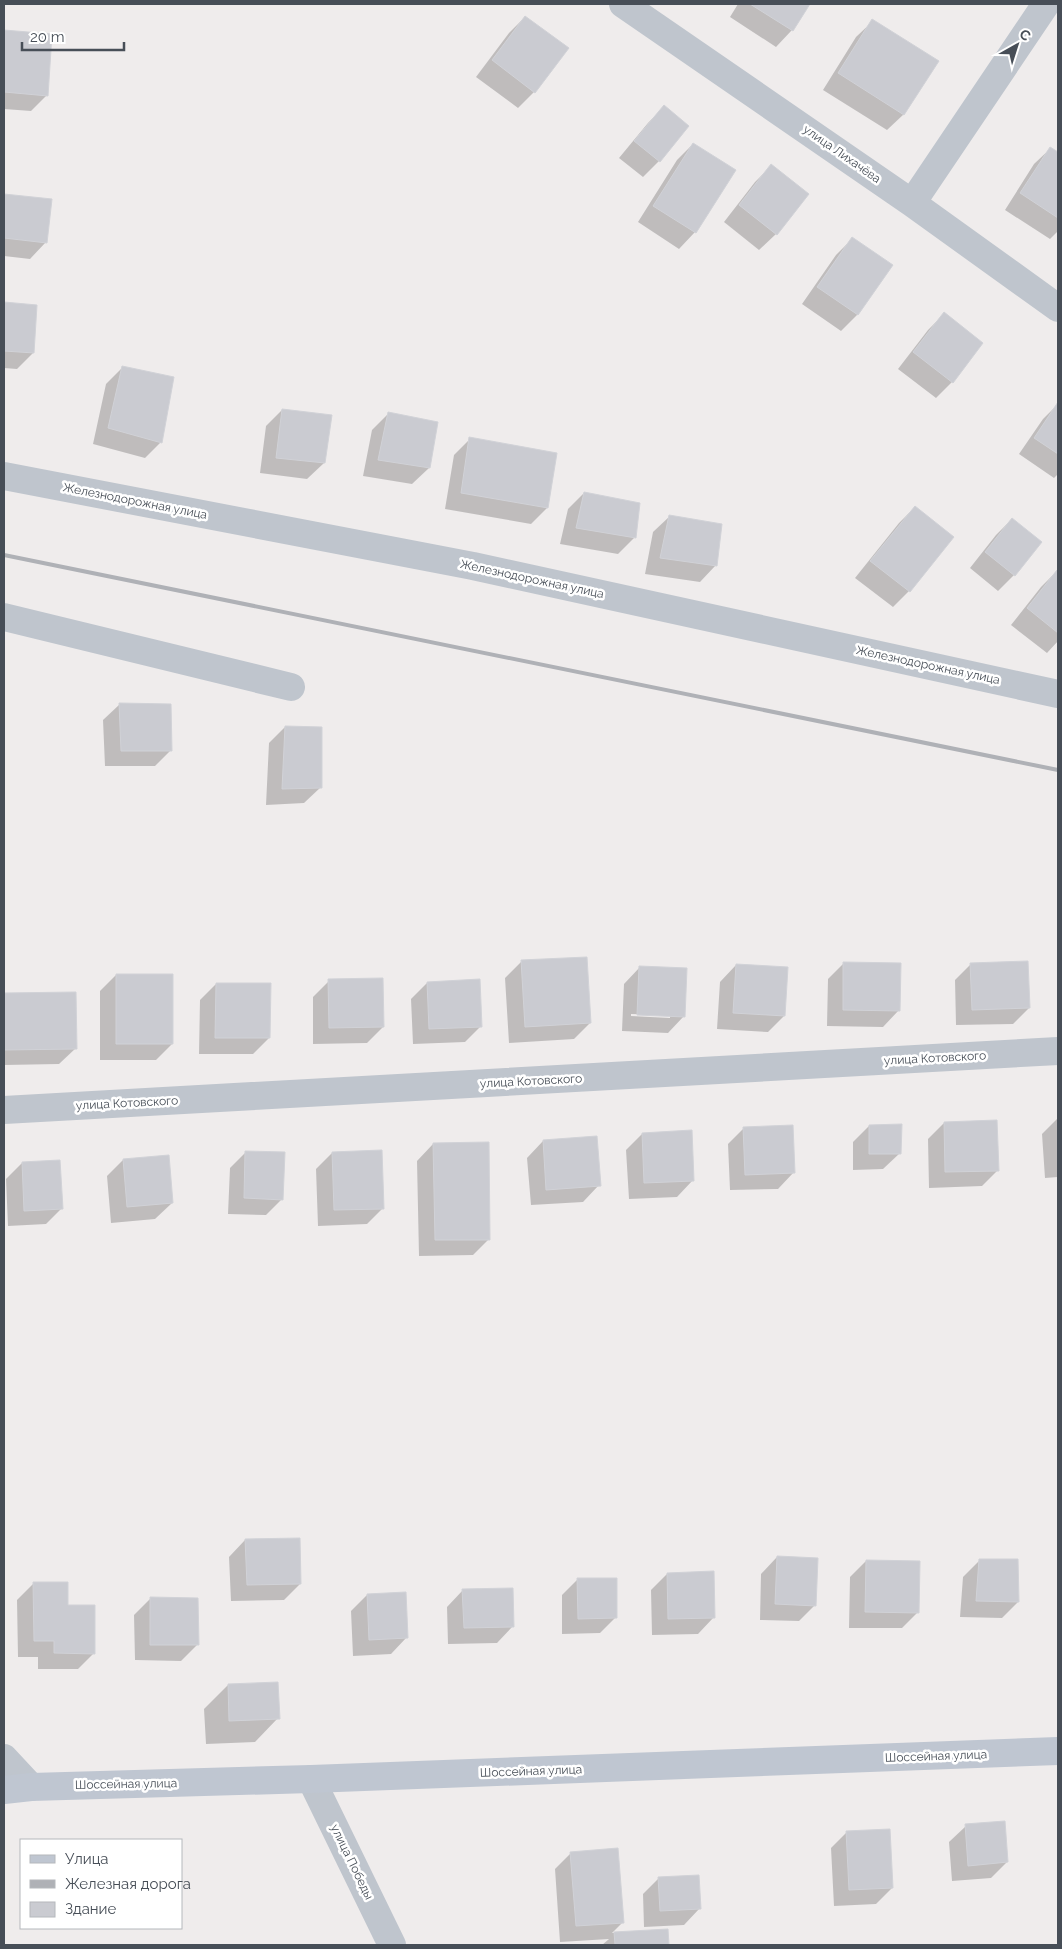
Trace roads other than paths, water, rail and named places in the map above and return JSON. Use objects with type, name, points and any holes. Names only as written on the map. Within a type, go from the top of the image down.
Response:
[{"type":"main road","name":"Шоссейная улица","points":[[4,1790],[31,1787],[311,1779],[1058,1751]]},
{"type":"street","name":"улица Лихачёва","points":[[623,4],[912,203],[1058,308]]},
{"type":"street","points":[[912,203],[1046,4]]},
{"type":"street","name":"Железнодорожная улица","points":[[4,476],[482,568],[1058,694]]},
{"type":"street","points":[[4,617],[291,687]]},
{"type":"street","name":"улица Котовского","points":[[4,1110],[1058,1051]]},
{"type":"street","points":[[4,1758],[31,1787]]},
{"type":"street","name":"улица Победы","points":[[311,1779],[392,1945]]},
{"type":"railway","points":[[4,555],[1058,770]]}]
